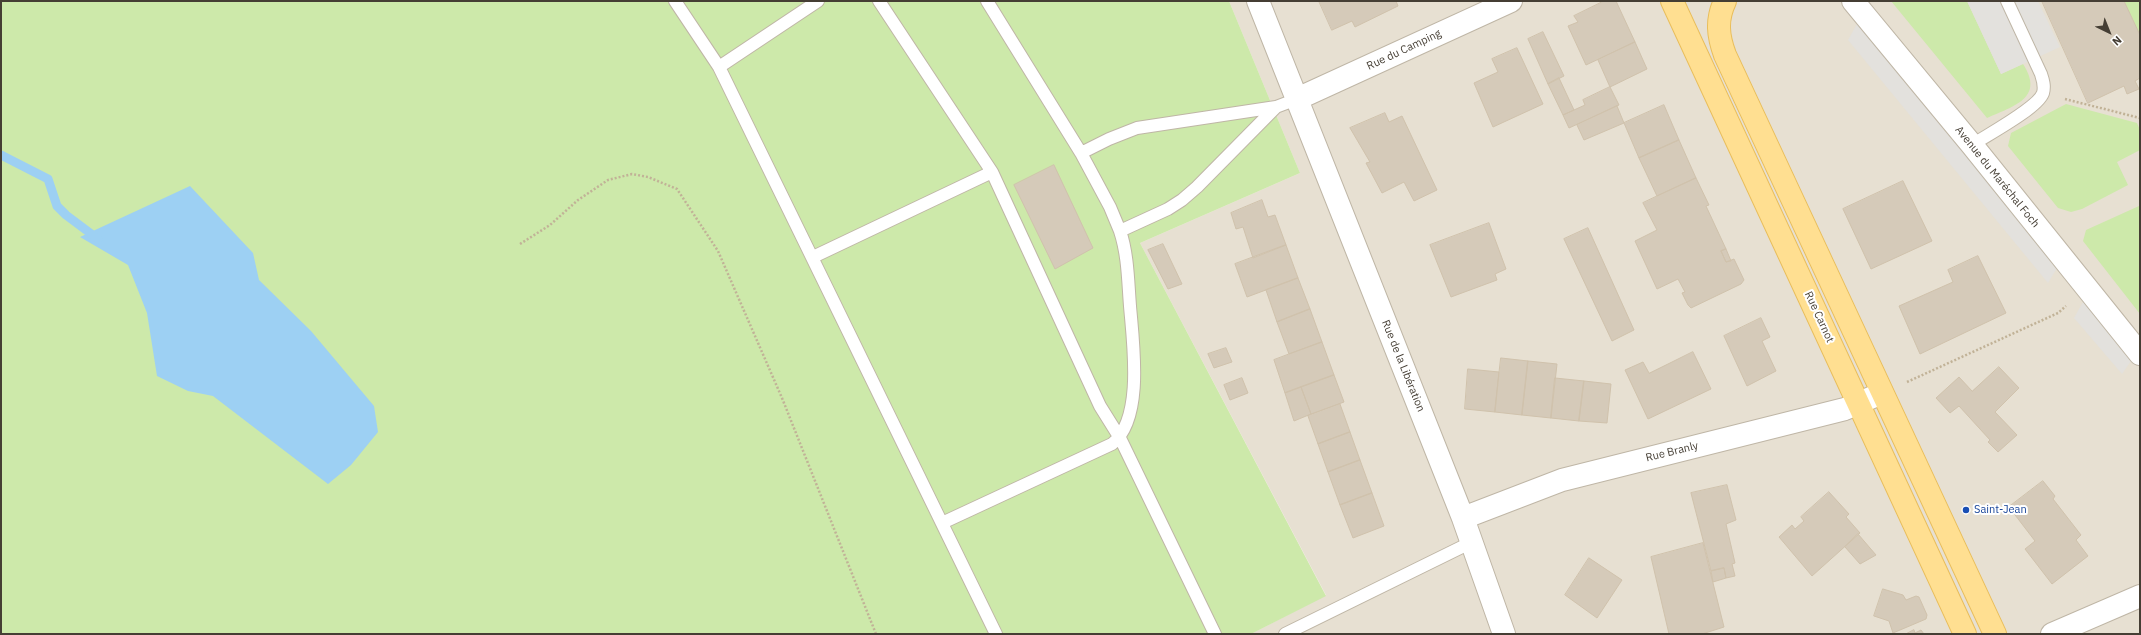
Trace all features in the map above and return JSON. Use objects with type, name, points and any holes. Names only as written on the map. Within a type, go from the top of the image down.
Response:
[{"type":"main road","name":"Rue Carnot","points":[[1672,1],[1965,634]]},
{"type":"main road","points":[[1725,1],[1720,13],[1718,31],[1725,55],[1995,634]]},
{"type":"street","name":"Rue de la Libération","points":[[1258,1],[1463,518],[1504,634]]},
{"type":"street","name":"Rue du Camping","points":[[1297,100],[1511,1]]},
{"type":"street","name":"Avenue du Maréchal Foch","points":[[1853,1],[1972,145],[2140,354]]},
{"type":"street","name":"Rue Branly","points":[[1463,518],[1562,480],[1831,413],[1859,404],[1882,393]]},
{"type":"street","points":[[2052,634],[2140,596]]},
{"type":"lane","points":[[675,1],[719,68],[813,257],[996,634]]},
{"type":"lane","points":[[719,68],[818,1]]},
{"type":"lane","points":[[879,1],[992,172],[1100,406],[1120,438],[1215,634]]},
{"type":"lane","points":[[942,523],[1112,444],[1120,438],[1127,421],[1131,404],[1135,358],[1126,248],[1110,206],[1081,153],[987,1]]},
{"type":"lane","points":[[1972,145],[2025,112],[2037,102],[2043,94],[2044,84],[2041,74],[2007,1]]},
{"type":"lane","points":[[1081,153],[1109,139],[1137,128],[1276,107],[1297,100]]},
{"type":"lane","points":[[1120,231],[1168,209],[1187,196],[1276,107]]},
{"type":"lane","points":[[813,257],[992,172]]},
{"type":"lane","points":[[1285,634],[1472,542]]},
{"type":"path","points":[[2043,94],[2140,118]]},
{"type":"path","points":[[520,244],[550,225],[578,200],[608,180],[632,174],[648,177],[677,189],[718,251],[782,398],[876,634]]},
{"type":"path","points":[[1882,393],[2058,313],[2086,286]]},
{"type":"shaded area","points":[[1229,1],[2140,1],[2140,634],[1251,634],[1326,595],[1140,243],[1300,173]]},
{"type":"shaded area","points":[[1967,1],[2038,1],[2060,47],[2001,74]]},
{"type":"shaded area","points":[[1863,13],[2063,258],[2048,283],[1848,40]]},
{"type":"shaded area","points":[[2089,291],[2138,351],[2122,374],[2074,318]]},
{"type":"green space","points":[[1,1],[1229,1],[1300,173],[1140,243],[1326,596],[1251,634],[1,634]]},
{"type":"green space","points":[[1891,1],[1967,1],[2001,74],[2023,64],[2029,76],[2030,85],[2028,93],[2016,105],[1987,118]]},
{"type":"green space","points":[[2124,1],[2140,1],[2140,35]]},
{"type":"green space","points":[[2066,104],[2137,123],[2140,130],[2140,150],[2117,162],[2128,185],[2082,209],[2071,212],[2058,208],[2008,146],[2011,133]]},
{"type":"green space","points":[[2139,206],[2140,314],[2083,241],[2086,230]]},
{"type":"water","points":[[190,186],[253,253],[259,280],[311,331],[374,406],[378,432],[351,465],[328,484],[213,396],[188,391],[157,376],[147,313],[128,265],[80,237]]},
{"type":"building","points":[[1319,1],[1396,1],[1398,6],[1355,27],[1352,21],[1332,30]]},
{"type":"building","points":[[1604,1],[1616,1],[1635,42],[1586,65],[1568,26],[1578,22],[1574,16]]},
{"type":"building","points":[[2042,1],[2124,1],[2140,35],[2140,78],[2135,81],[2139,89],[2127,94],[2124,86],[2088,103]]},
{"type":"building","points":[[1543,32],[1564,76],[1548,84],[1528,39]]},
{"type":"building","points":[[1635,42],[1647,69],[1610,87],[1598,60]]},
{"type":"building","points":[[1517,48],[1543,104],[1493,127],[1474,83],[1498,72],[1492,59]]},
{"type":"building","points":[[1559,78],[1574,110],[1563,115],[1548,84]]},
{"type":"building","points":[[1610,87],[1619,105],[1569,128],[1563,115],[1585,105],[1583,100]]},
{"type":"building","points":[[1664,105],[1679,140],[1639,158],[1624,123]]},
{"type":"building","points":[[1617,106],[1624,123],[1584,140],[1577,125]]},
{"type":"building","points":[[1385,113],[1389,122],[1402,116],[1437,190],[1414,201],[1404,182],[1382,193],[1366,163],[1370,162],[1350,128]]},
{"type":"building","points":[[1679,140],[1696,178],[1657,196],[1639,158]]},
{"type":"building","points":[[1054,165],[1093,248],[1055,269],[1014,185]]},
{"type":"building","points":[[1696,178],[1709,205],[1706,206],[1726,249],[1721,251],[1726,262],[1734,259],[1744,280],[1741,284],[1691,308],[1682,293],[1685,292],[1678,279],[1657,289],[1635,241],[1657,230],[1643,203]]},
{"type":"building","points":[[1903,181],[1932,241],[1871,269],[1843,209]]},
{"type":"building","points":[[1262,200],[1268,217],[1275,215],[1286,245],[1253,258],[1243,227],[1236,229],[1231,213]]},
{"type":"building","points":[[1489,223],[1506,269],[1495,274],[1497,280],[1451,297],[1430,245]]},
{"type":"building","points":[[1588,228],[1634,330],[1612,341],[1564,239]]},
{"type":"building","points":[[1163,244],[1182,284],[1168,289],[1148,250]]},
{"type":"building","points":[[1286,245],[1298,278],[1247,297],[1235,264]]},
{"type":"building","points":[[1726,249],[1731,261],[1726,262],[1721,251]]},
{"type":"building","points":[[1978,256],[2006,313],[1920,354],[1899,306],[1953,282],[1948,270]]},
{"type":"building","points":[[1298,278],[1310,309],[1277,322],[1266,290]]},
{"type":"building","points":[[1310,309],[1322,342],[1289,354],[1277,322]]},
{"type":"building","points":[[1761,318],[1770,337],[1762,341],[1776,371],[1747,386],[1724,336]]},
{"type":"building","points":[[1322,342],[1334,375],[1285,393],[1274,360]]},
{"type":"building","points":[[1226,348],[1232,362],[1214,368],[1208,354]]},
{"type":"building","points":[[1693,352],[1711,389],[1648,419],[1625,370],[1643,362],[1649,373]]},
{"type":"building","points":[[1501,358],[1528,361],[1522,415],[1495,412]]},
{"type":"building","points":[[1528,361],[1557,364],[1551,418],[1522,415]]},
{"type":"building","points":[[1999,367],[2019,388],[1995,412],[2017,435],[1998,452],[1988,442],[1990,440],[1959,406],[1950,413],[1936,398],[1959,377],[1972,391]]},
{"type":"building","points":[[1468,369],[1499,372],[1495,412],[1465,409]]},
{"type":"building","points":[[1334,375],[1344,402],[1311,414],[1301,387]]},
{"type":"building","points":[[1242,378],[1248,393],[1230,400],[1224,385]]},
{"type":"building","points":[[1555,378],[1584,381],[1579,421],[1551,418]]},
{"type":"building","points":[[1584,381],[1611,384],[1607,423],[1579,421]]},
{"type":"building","points":[[1301,387],[1311,414],[1294,421],[1285,393]]},
{"type":"building","points":[[1340,404],[1350,432],[1318,444],[1308,416]]},
{"type":"building","points":[[1350,432],[1360,460],[1328,472],[1318,444]]},
{"type":"building","points":[[1360,460],[1372,493],[1340,505],[1328,472]]},
{"type":"building","points":[[2043,481],[2055,496],[2053,499],[2081,535],[2076,540],[2088,556],[2052,584],[2025,549],[2035,541],[2009,507]]},
{"type":"building","points":[[1727,485],[1736,520],[1726,524],[1735,563],[1732,564],[1735,576],[1726,578],[1724,568],[1711,571],[1691,493]]},
{"type":"building","points":[[1829,492],[1849,514],[1846,517],[1860,533],[1812,576],[1779,537],[1792,525],[1795,529],[1804,521],[1801,517]]},
{"type":"building","points":[[1372,493],[1384,526],[1353,538],[1340,505]]},
{"type":"building","points":[[1858,534],[1876,555],[1860,564],[1845,547]]},
{"type":"building","points":[[1703,543],[1724,627],[1702,634],[1669,634],[1651,557]]},
{"type":"building","points":[[1589,558],[1622,580],[1597,618],[1565,595]]},
{"type":"building","points":[[1724,568],[1726,578],[1713,582],[1711,571]]},
{"type":"building","points":[[1883,589],[1903,595],[1906,600],[1916,596],[1919,597],[1927,615],[1926,619],[1893,633],[1889,621],[1874,616]]},
{"type":"building","points":[[1914,630],[1915,633],[1921,630],[1924,634],[1906,634]]},
{"type":"waterway","points":[[1,155],[48,179],[57,206],[66,215],[98,239]]},
{"type":"place","name":"Saint-Jean","points":[[1966,510]]}]
